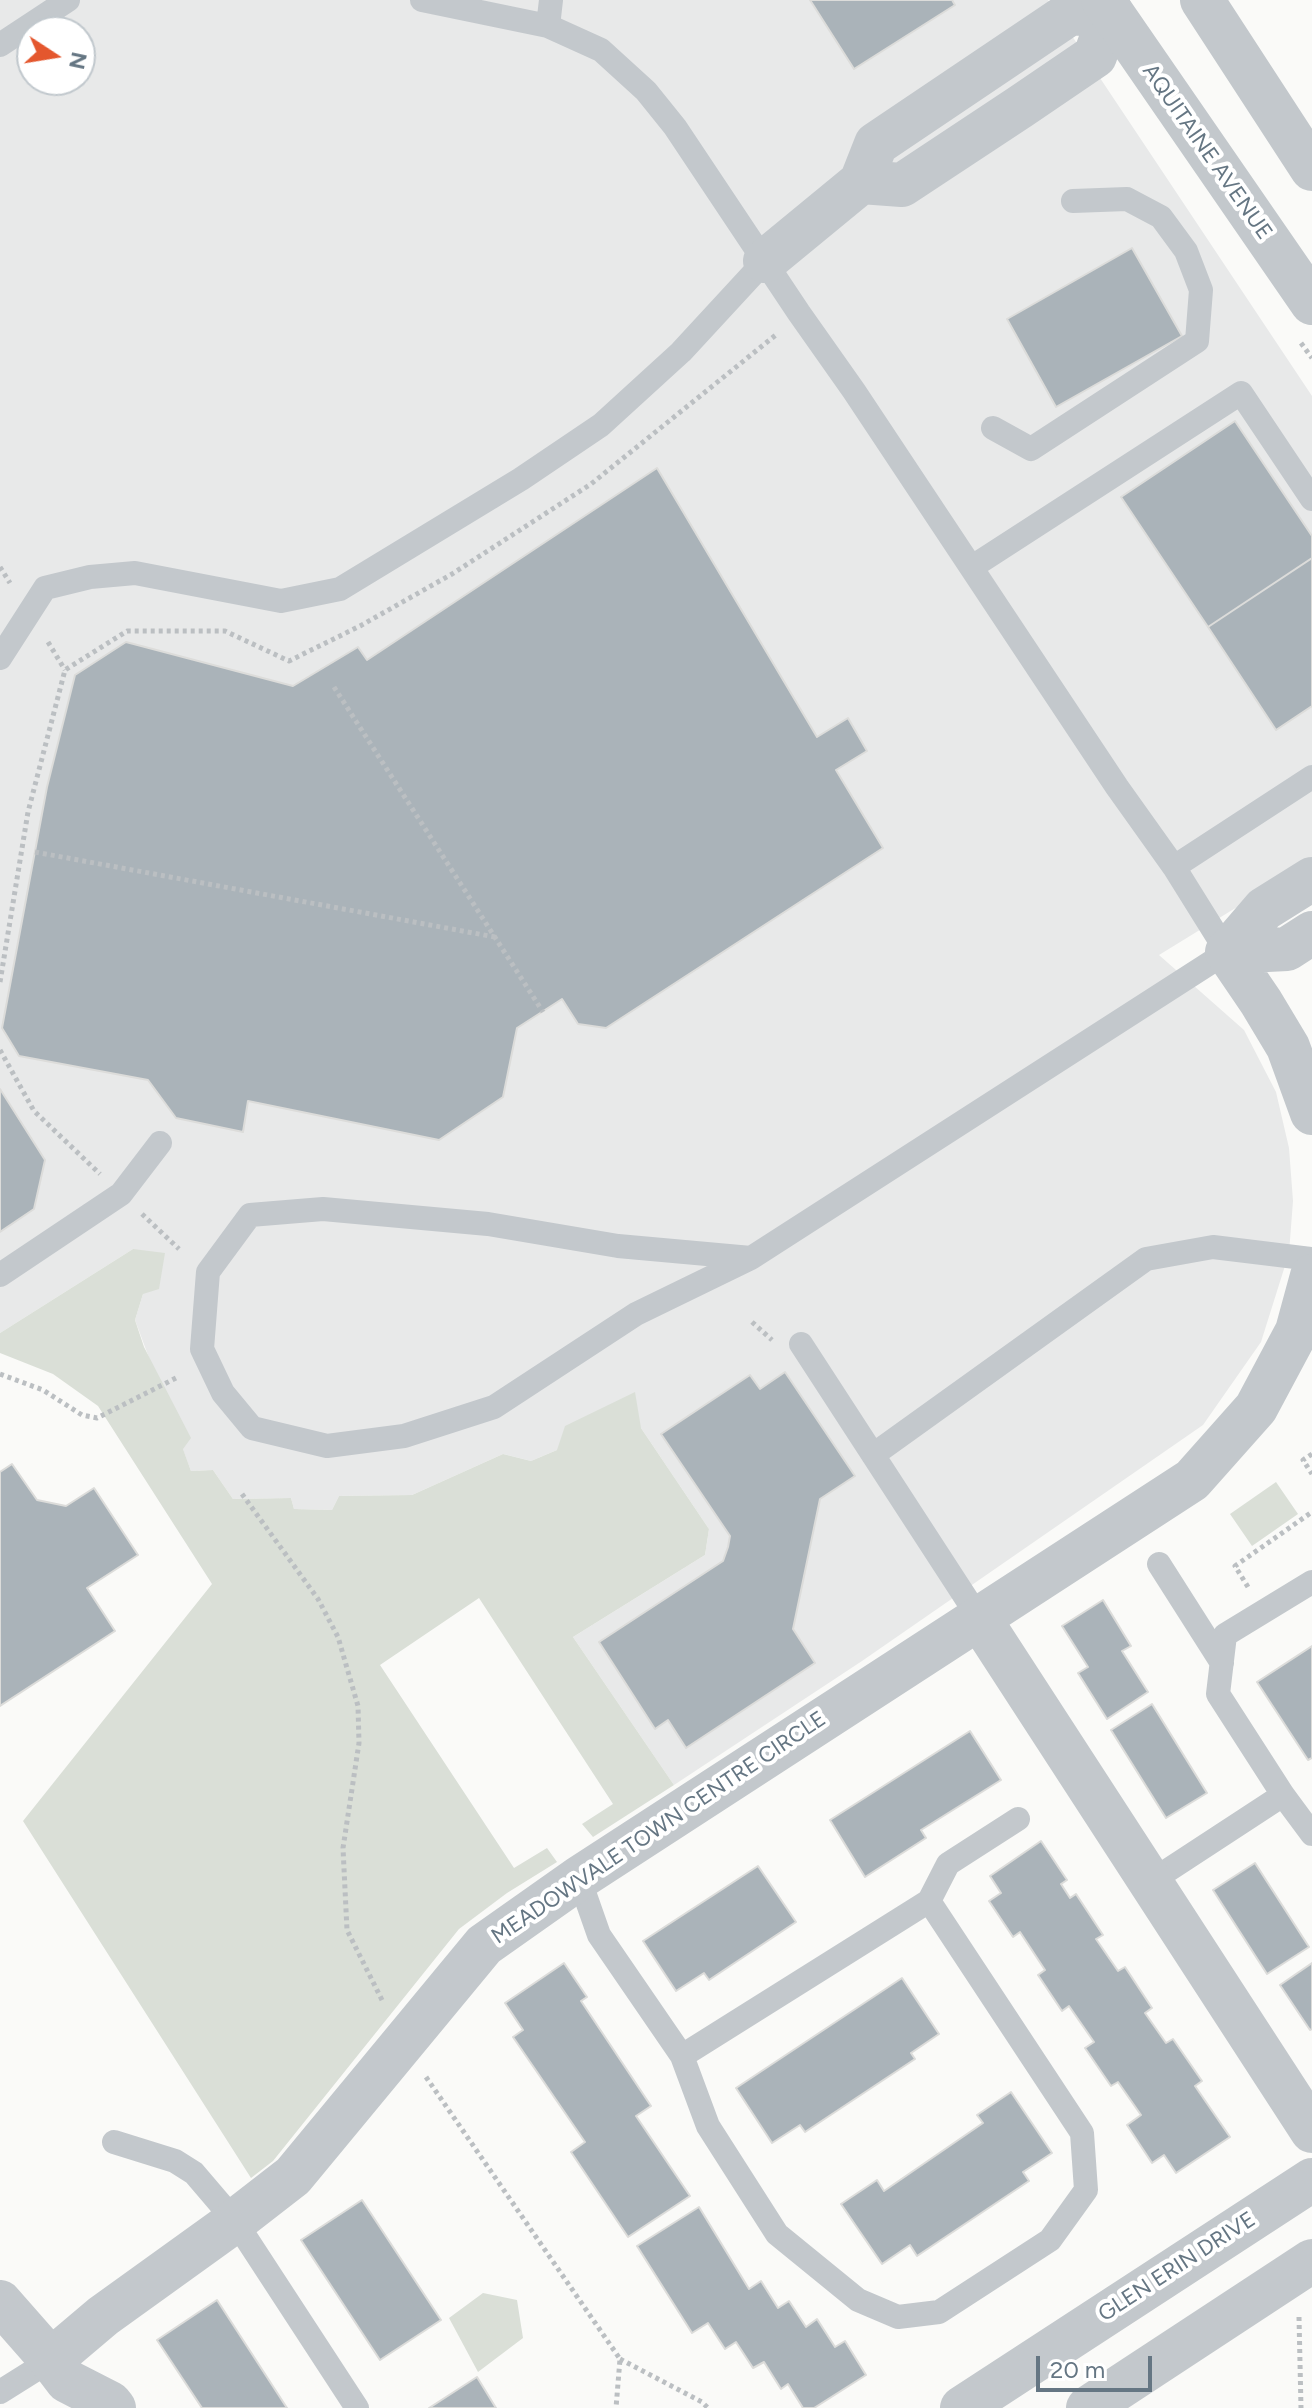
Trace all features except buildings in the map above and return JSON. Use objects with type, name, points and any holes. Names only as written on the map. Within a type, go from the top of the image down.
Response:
[{"type":"street","points":[[1202,0],[1312,169]]},
{"type":"street","points":[[765,261],[861,182],[902,185],[1095,56],[1114,4]]},
{"type":"street","name":"AQUITAINE AVENUE","points":[[1114,4],[1312,303]]},
{"type":"street","points":[[1227,952],[1264,909],[1312,879]]},
{"type":"street","points":[[1227,952],[1287,949],[1312,933]]},
{"type":"street","points":[[1227,952],[1288,1047],[1312,1113]]},
{"type":"street","name":"MEADOWVALE TOWN CENTRE CIRCLE","points":[[62,2383],[103,2316],[293,2176],[484,1945],[579,1878],[1192,1480],[1256,1408],[1297,1331],[1312,1276]]},
{"type":"street","points":[[979,1618],[1312,2131]]},
{"type":"street","name":"GLEN ERIN DRIVE","points":[[962,2408],[1312,2180]]},
{"type":"street","points":[[1088,2408],[1312,2261]]},
{"type":"street","points":[[0,2302],[62,2383],[110,2403],[114,2408]]},
{"type":"lane","points":[[0,45],[68,0]]},
{"type":"lane","points":[[422,0],[548,26],[601,50],[646,91],[675,127],[972,567],[1117,787],[1174,867],[1227,952],[751,1258],[636,1314],[494,1407],[404,1436],[327,1446],[252,1428],[223,1393],[202,1349],[208,1272],[250,1215],[338,1210],[488,1224],[618,1246],[751,1258]]},
{"type":"lane","points":[[548,26],[551,0]]},
{"type":"lane","points":[[993,428],[1031,449],[1197,341],[1201,290],[1186,251],[1161,217],[1127,199],[1073,201]]},
{"type":"lane","points":[[0,658],[45,588],[90,577],[135,573],[281,601],[340,589],[521,479],[601,425],[681,352],[765,261]]},
{"type":"lane","points":[[972,567],[1241,393],[1312,499]]},
{"type":"lane","points":[[1174,867],[1312,777]]},
{"type":"lane","points":[[0,1275],[121,1194],[160,1143]]},
{"type":"lane","points":[[873,1455],[1146,1259],[1213,1247],[1312,1259]]},
{"type":"lane","points":[[801,1344],[979,1618]]},
{"type":"lane","points":[[1159,1564],[1222,1663]]},
{"type":"lane","points":[[1312,1582],[1225,1635],[1218,1694],[1312,1834]]},
{"type":"lane","points":[[1150,1882],[1283,1795]]},
{"type":"lane","points":[[682,2056],[929,1901],[948,1864],[1018,1819]]},
{"type":"lane","points":[[579,1878],[599,1935],[682,2056],[708,2126],[777,2234],[858,2300],[898,2317],[939,2312],[1050,2240],[1086,2190],[1082,2133],[929,1901]]},
{"type":"lane","points":[[114,2142],[175,2161],[194,2173],[235,2221],[357,2408]]},
{"type":"lane","points":[[0,2392],[62,2383]]},
{"type":"path","points":[[334,687],[543,1012]]},
{"type":"path","points":[[35,852],[495,937]]},
{"type":"path","points":[[0,1050],[34,1111],[179,1249]]},
{"type":"path","points":[[0,1374],[43,1390],[82,1415],[97,1418],[176,1378]]},
{"type":"path","points":[[1312,1454],[1303,1460],[1312,1474]]},
{"type":"path","points":[[242,1494],[318,1599],[338,1637],[358,1706],[359,1743],[343,1848],[347,1930],[403,2042],[620,2359],[708,2408]]},
{"type":"path","points":[[1263,1612],[1235,1566],[1312,1512]]},
{"type":"path","points":[[1298,2309],[1301,2408]]},
{"type":"path","points":[[616,2408],[620,2359]]},
{"type":"shaded area","points":[[0,0],[1048,0],[1312,396],[1312,861],[1159,955],[1244,1030],[1276,1092],[1289,1148],[1293,1201],[1289,1253],[1261,1342],[1203,1425],[862,1661],[674,1785],[573,1637],[705,1555],[709,1529],[641,1428],[557,1450],[531,1461],[503,1454],[412,1495],[339,1496],[332,1510],[294,1509],[291,1498],[233,1499],[213,1470],[191,1471],[135,1320],[143,1294],[133,1249],[0,1333]]},
{"type":"shaded area","points":[[133,1249],[165,1253],[159,1289],[143,1294],[135,1320],[144,1347],[191,1438],[183,1449],[191,1471],[213,1470],[233,1499],[291,1498],[294,1509],[332,1510],[339,1496],[412,1495],[503,1454],[531,1461],[557,1450],[565,1426],[635,1392],[641,1428],[709,1529],[705,1555],[573,1637],[674,1785],[593,1837],[582,1824],[613,1804],[479,1598],[380,1665],[514,1868],[547,1848],[557,1862],[507,1893],[459,1929],[273,2161],[251,2178],[23,1821],[212,1584],[98,1406],[53,1374],[0,1353],[0,1333]]},
{"type":"shaded area","points":[[1276,1482],[1298,1514],[1252,1546],[1230,1514]]},
{"type":"shaded area","points":[[483,2293],[517,2300],[523,2338],[478,2372],[449,2318]]}]
